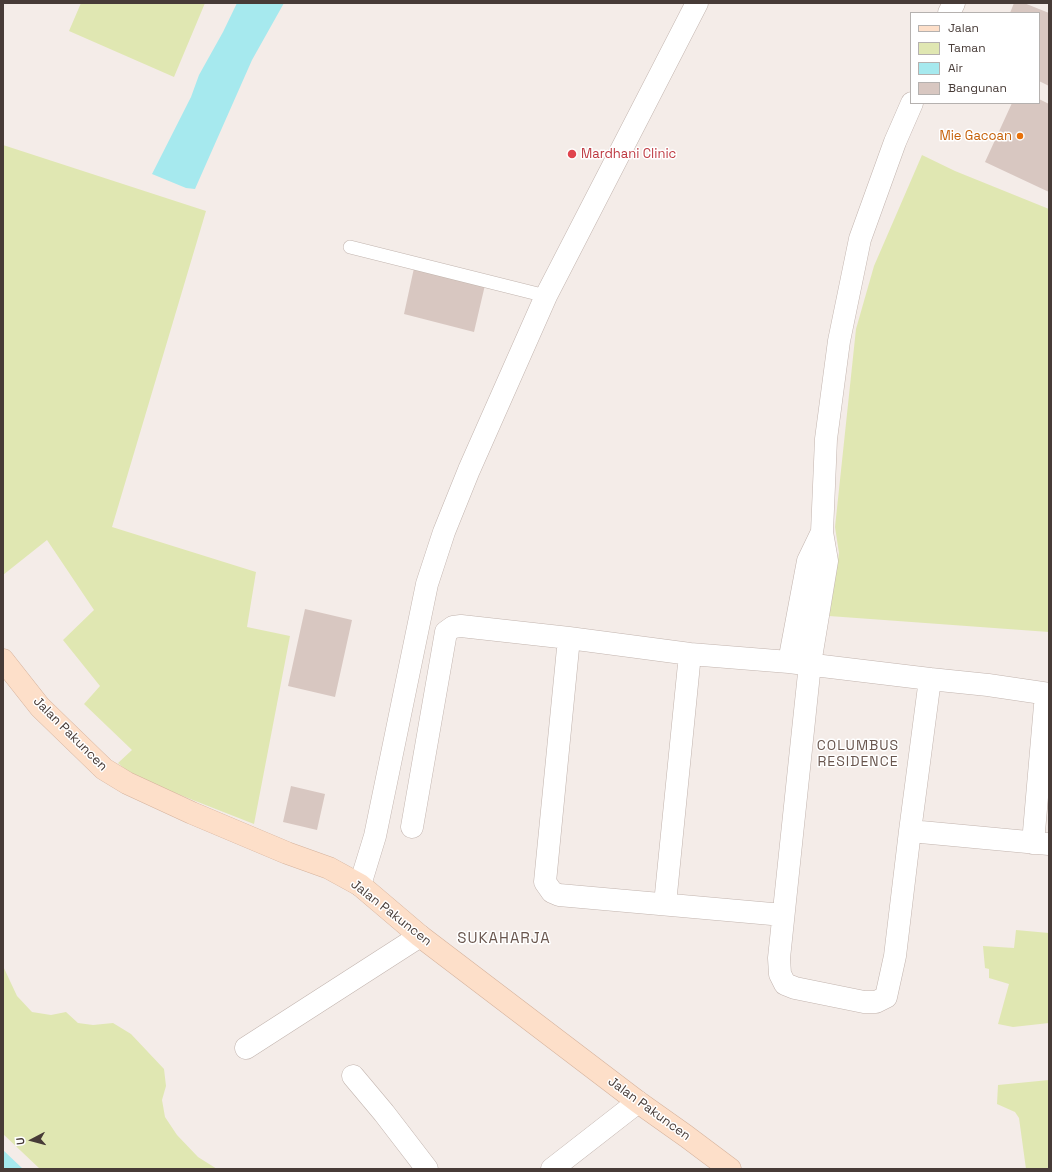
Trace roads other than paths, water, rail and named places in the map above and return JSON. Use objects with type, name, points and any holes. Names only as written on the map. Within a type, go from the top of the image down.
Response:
[{"type":"street","points":[[360,885],[375,836],[429,576],[444,532],[468,470],[546,296],[697,3]]},
{"type":"street","points":[[950,12],[954,3]]},
{"type":"street","points":[[912,104],[895,142],[860,239],[839,341],[826,439],[822,532],[827,561],[800,663],[779,958],[780,974],[786,984],[795,988],[864,1002],[876,1002],[886,997],[895,956],[930,679]]},
{"type":"street","points":[[412,827],[446,632],[452,627],[461,626],[690,654],[800,663],[988,685],[1047,694],[1041,844],[910,831]]},
{"type":"street","points":[[569,638],[545,882],[552,892],[559,896],[783,915]]},
{"type":"street","points":[[665,904],[690,654]]},
{"type":"street","name":"Jalan Pakuncen","points":[[3,660],[40,707],[104,770],[126,783],[192,813],[280,850],[329,868],[360,885],[420,936],[638,1102],[730,1169]]},
{"type":"street","points":[[246,1048],[420,936]]},
{"type":"street","points":[[353,1076],[384,1113],[427,1169]]},
{"type":"street","points":[[552,1169],[638,1102]]},
{"type":"lane","points":[[350,247],[546,296]]},
{"type":"water","points":[[237,3],[284,3],[252,60],[195,189],[186,188],[152,174],[191,97],[199,75]]},
{"type":"water","points":[[3,1150],[23,1169],[3,1169]]},
{"type":"place","name":"Mie Gacoan","points":[[1020,136]]},
{"type":"place","name":"Mardhani Clinic","points":[[572,154]]},
{"type":"district","name":"COLUMBUS RESIDENCE","points":[[858,754]]},
{"type":"district","name":"SUKAHARJA","points":[[504,939]]}]
